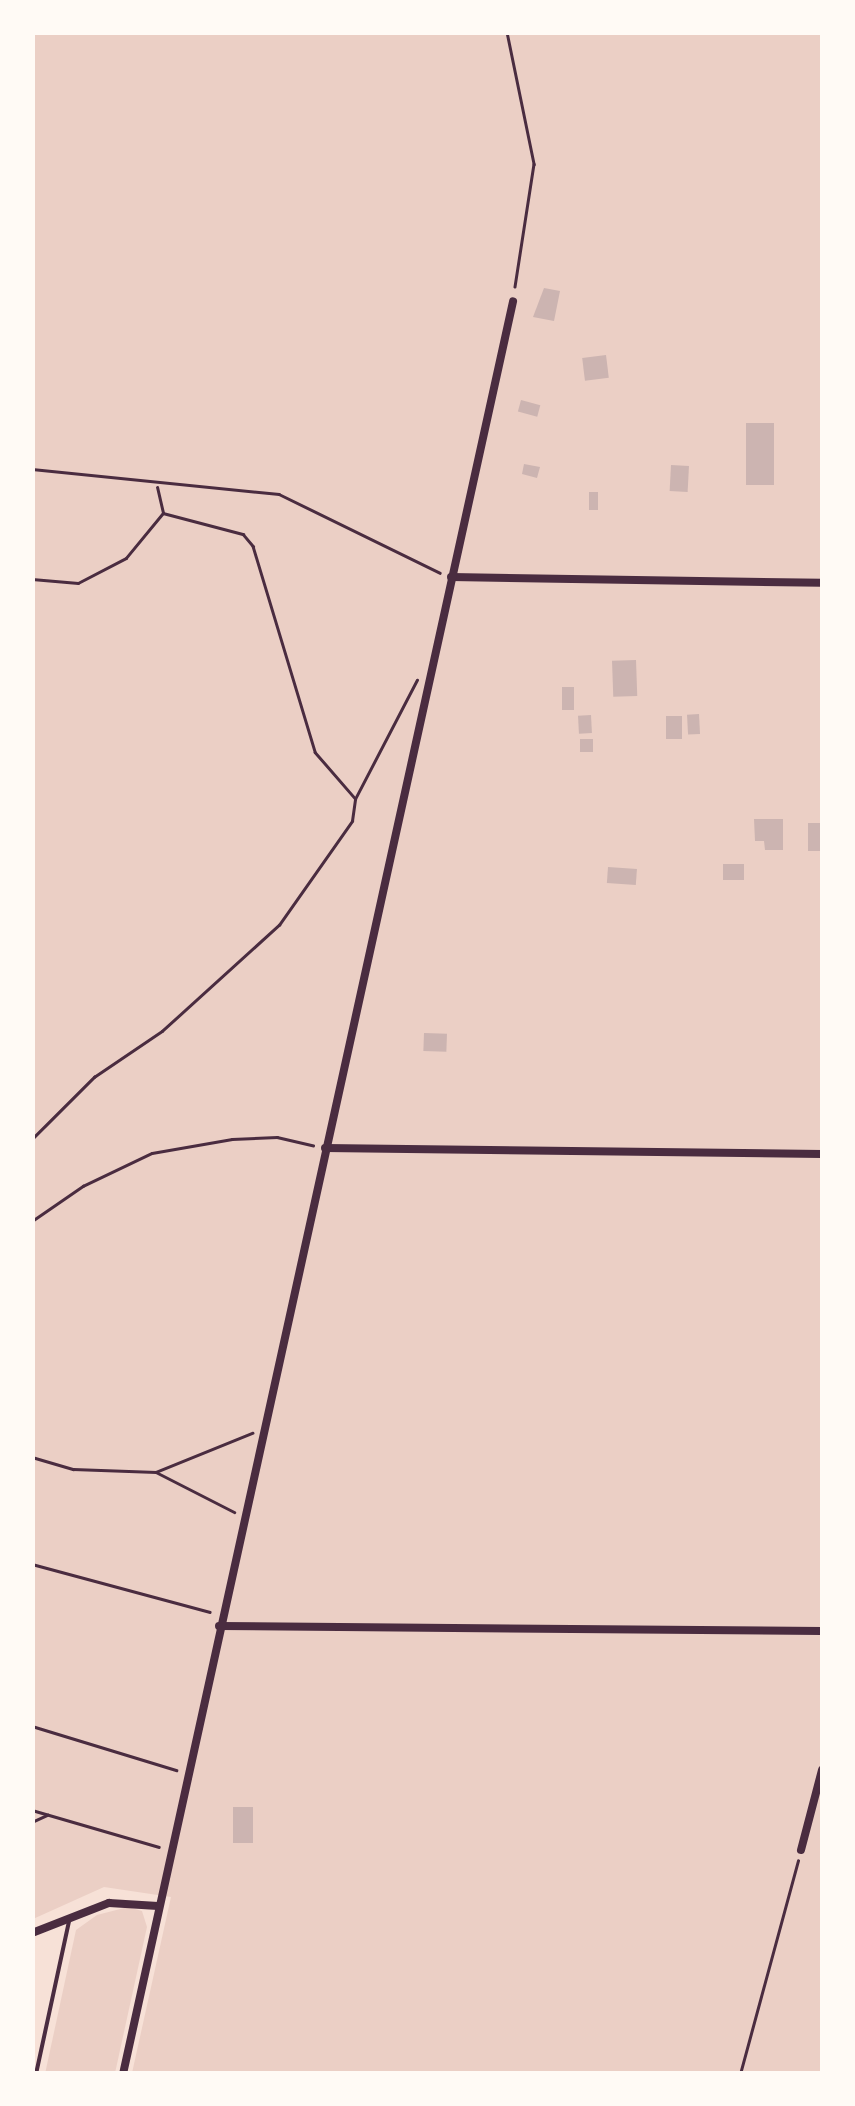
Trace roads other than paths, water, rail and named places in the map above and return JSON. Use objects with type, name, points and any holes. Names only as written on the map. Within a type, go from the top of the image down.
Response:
[{"type":"street","points":[[123,2074],[513,301]]},
{"type":"street","points":[[451,577],[822,583]]},
{"type":"street","points":[[324,1148],[822,1154]]},
{"type":"street","points":[[219,1626],[822,1632]]},
{"type":"street","points":[[801,1850],[822,1770]]},
{"type":"street","points":[[32,1933],[109,1903],[158,1906]]},
{"type":"lane","points":[[36,2074],[70,1916]]}]
